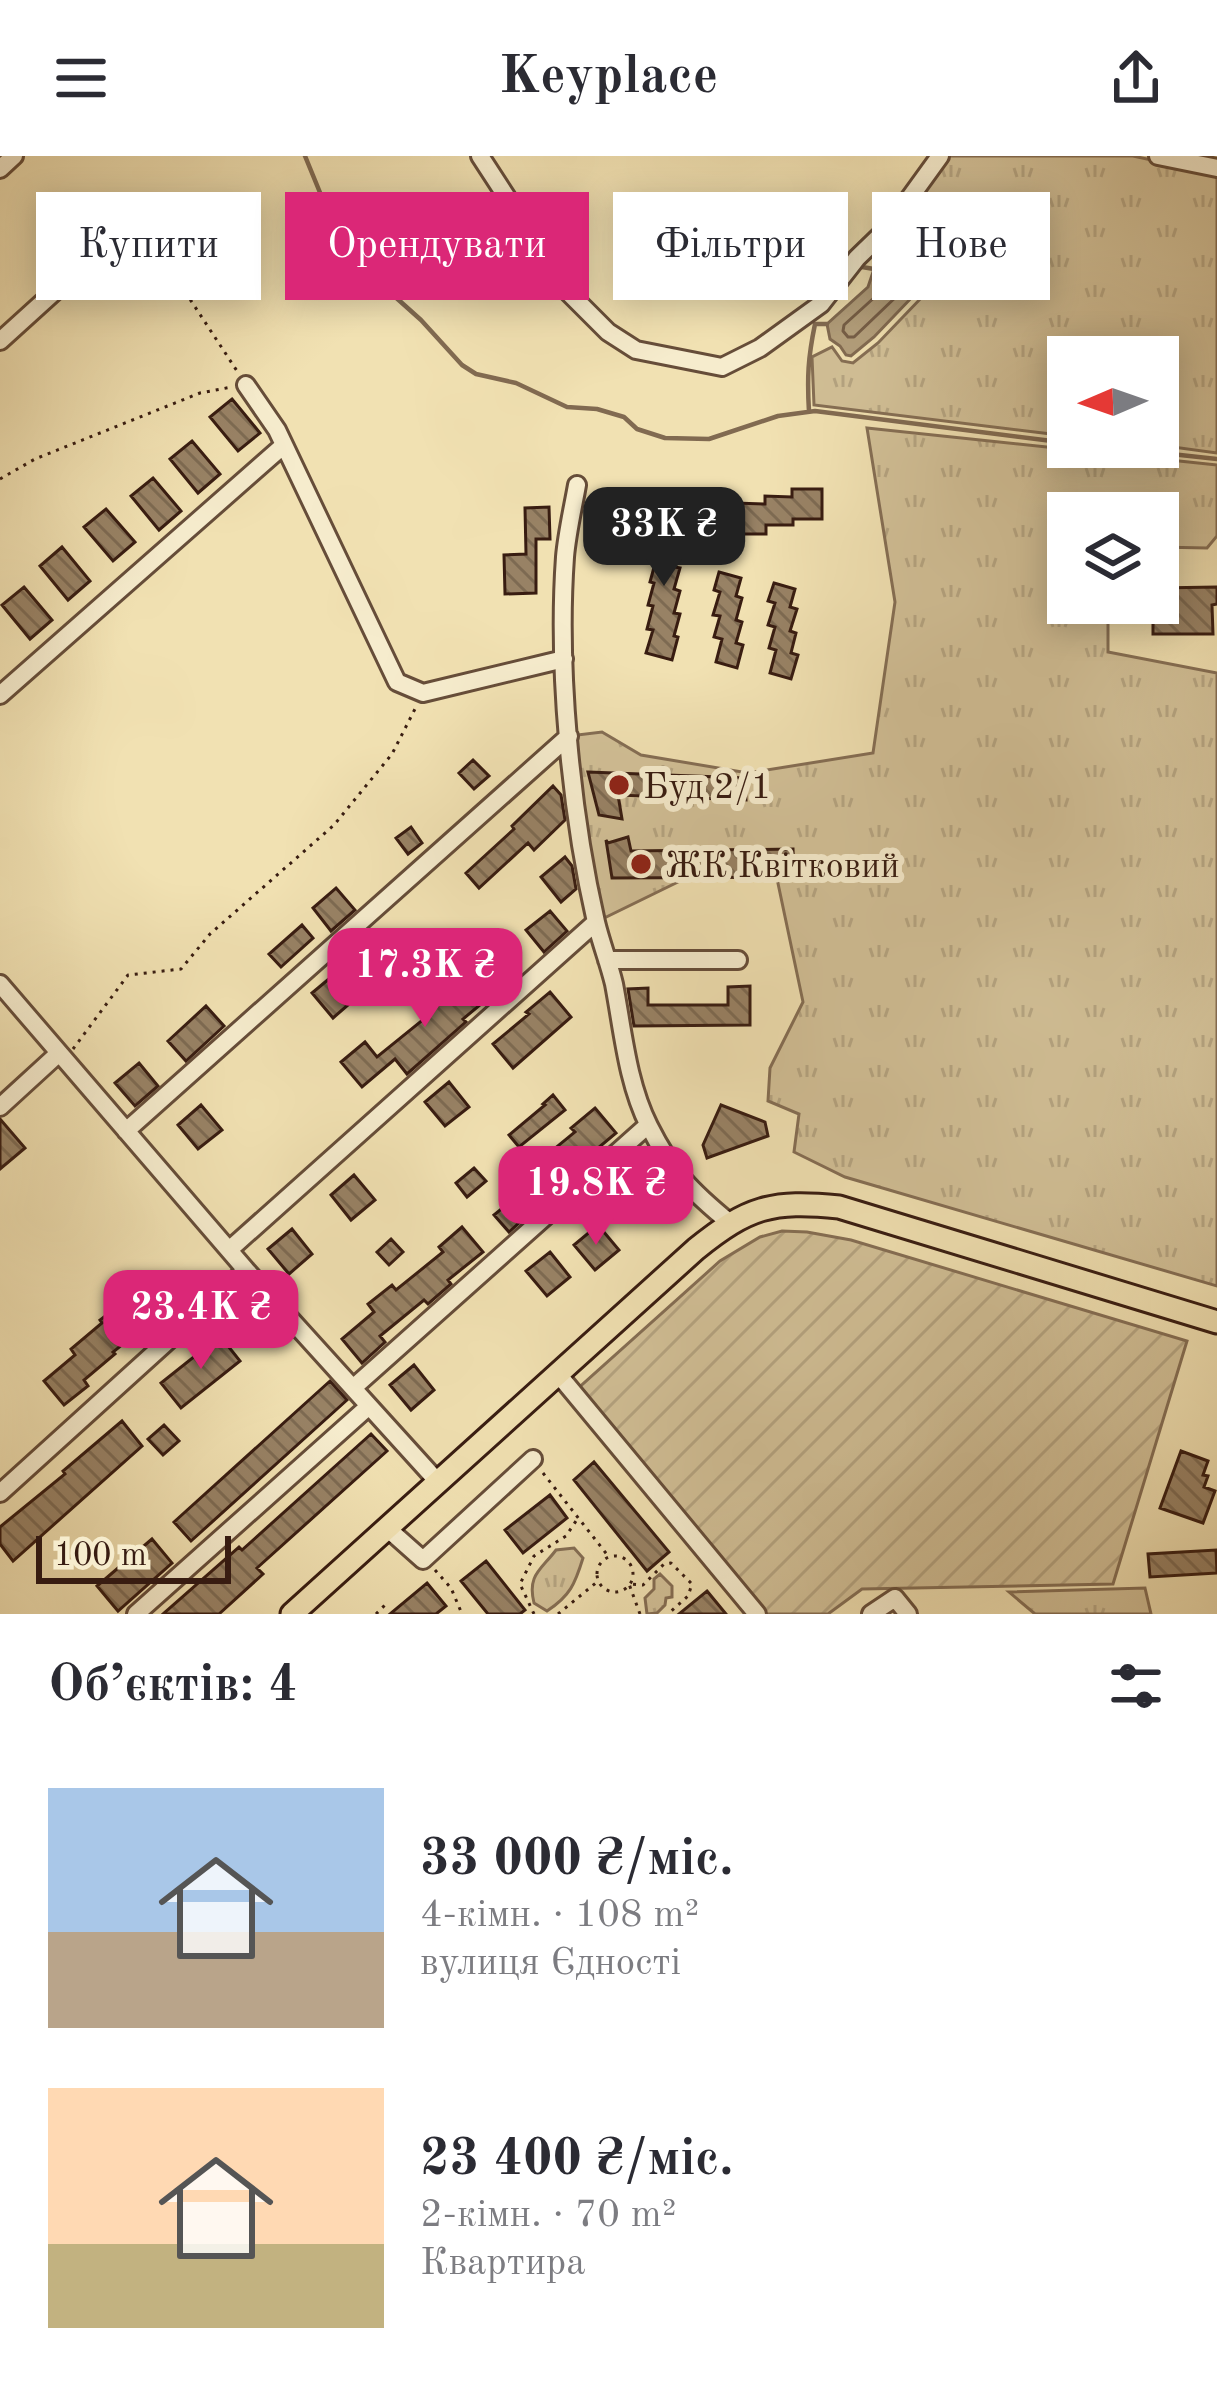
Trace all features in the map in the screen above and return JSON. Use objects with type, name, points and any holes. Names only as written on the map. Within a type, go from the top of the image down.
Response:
[{"type":"main road","points":[[292,1614],[696,1249],[730,1222],[753,1211],[782,1204],[839,1207],[1217,1322]]},
{"type":"street","points":[[0,169],[14,156]]},
{"type":"street","points":[[480,156],[569,293],[608,332],[637,350],[722,367],[760,348],[820,304],[888,229],[940,156]]},
{"type":"street","points":[[1158,156],[1217,168]]},
{"type":"street","points":[[0,341],[45,300]]},
{"type":"street","points":[[246,385],[284,445],[397,682],[423,693],[564,659]]},
{"type":"street","points":[[0,695],[284,445]]},
{"type":"street","points":[[577,484],[565,555],[564,659],[576,798],[596,922],[648,1125],[683,1183],[730,1222]]},
{"type":"street","points":[[126,1131],[569,736]]},
{"type":"street","points":[[229,1250],[596,922]]},
{"type":"street","points":[[607,960],[738,960]]},
{"type":"street","points":[[0,985],[246,1270],[438,1482]]},
{"type":"street","points":[[0,1107],[62,1056]]},
{"type":"street","points":[[353,1388],[648,1125]]},
{"type":"street","points":[[0,1493],[246,1270]]},
{"type":"street","points":[[558,1374],[757,1614]]},
{"type":"street","points":[[136,1614],[369,1406]]},
{"type":"street","points":[[388,1528],[423,1561],[533,1459]]},
{"type":"street","points":[[872,1614],[895,1598],[908,1614]]},
{"type":"path","points":[[0,479],[35,459],[200,393],[246,385],[190,300]]},
{"type":"path","points":[[62,1056],[128,975],[181,969],[210,934],[334,825],[392,754],[423,693]]},
{"type":"path","points":[[533,1459],[609,1557]]},
{"type":"path","points":[[534,1614],[520,1584],[534,1556],[566,1536],[578,1518]]},
{"type":"path","points":[[640,1614],[629,1585],[633,1573],[629,1562],[620,1556],[609,1557],[598,1568],[598,1581],[613,1592],[629,1585],[643,1586],[664,1564],[671,1563],[692,1584],[688,1596],[668,1614]]},
{"type":"path","points":[[430,1564],[451,1588],[462,1614]]},
{"type":"path","points":[[559,1614],[598,1581]]},
{"type":"path","points":[[376,1614],[387,1603]]},
{"type":"green space","points":[[947,156],[1133,156],[1217,174],[1217,453],[1179,448],[1179,336],[1047,336],[1047,433],[814,405],[812,357],[832,347],[842,361],[853,363],[919,300],[1050,300],[1050,192],[919,192]]},
{"type":"green space","points":[[867,428],[1047,447],[1047,468],[1179,468],[1179,461],[1217,465],[1217,536],[1207,548],[1179,547],[1179,492],[1047,492],[1047,624],[1108,624],[1108,652],[1217,673],[1217,1286],[845,1177],[794,1152],[799,1114],[768,1101],[770,1068],[803,1002],[772,855],[720,853],[682,880],[596,922],[569,736],[602,732],[641,755],[748,773],[873,753],[895,602]]},
{"type":"green space","points":[[782,1231],[851,1240],[1187,1341],[1113,1584],[862,1589],[828,1614],[757,1614],[574,1392],[720,1261],[760,1237]]},
{"type":"green space","points":[[574,1548],[583,1558],[577,1575],[566,1594],[547,1611],[534,1603],[534,1579],[556,1550]]},
{"type":"green space","points":[[660,1574],[672,1586],[672,1597],[666,1598],[657,1613],[647,1614],[645,1598]]},
{"type":"green space","points":[[1145,1588],[1151,1614],[1035,1614],[1009,1592]]},
{"type":"water","points":[[872,275],[872,300],[909,300],[874,337],[846,355],[830,339],[827,324],[868,287]]},
{"type":"building","points":[[232,399],[260,433],[238,451],[210,417]]},
{"type":"building","points":[[192,441],[220,474],[198,493],[170,459]]},
{"type":"building","points":[[153,478],[181,511],[159,530],[131,496]]},
{"type":"building","points":[[792,489],[822,489],[822,519],[766,525],[766,534],[738,534],[738,541],[709,541],[709,510],[736,511],[736,503],[765,504],[765,496],[792,497]]},
{"type":"building","points":[[549,507],[550,539],[536,539],[536,593],[505,594],[504,555],[526,554],[525,508]]},
{"type":"building","points":[[106,509],[135,542],[113,561],[84,527]]},
{"type":"building","points":[[656,516],[681,523],[675,544],[681,545],[675,567],[680,568],[674,589],[680,591],[674,613],[680,614],[672,660],[646,653],[653,630],[647,629],[653,606],[648,605],[654,583],[650,582],[656,560],[651,558],[657,538],[651,537]]},
{"type":"building","points":[[62,547],[90,581],[68,600],[40,566]]},
{"type":"building","points":[[719,572],[741,578],[736,620],[742,622],[736,643],[743,645],[737,668],[716,662],[722,639],[714,637],[720,616],[713,615],[720,592],[714,590]]},
{"type":"building","points":[[774,583],[795,589],[790,607],[797,609],[790,631],[796,633],[791,653],[798,655],[791,679],[770,673],[776,650],[769,648],[775,627],[768,625],[775,603],[768,601]]},
{"type":"building","points":[[24,587],[52,620],[30,639],[2,605]]},
{"type":"building","points":[[1217,587],[1213,634],[1153,634],[1153,624],[1179,624],[1179,588]]},
{"type":"building","points":[[473,760],[489,776],[474,789],[459,773]]},
{"type":"building","points":[[588,772],[745,778],[746,800],[618,795],[622,819],[599,815]]},
{"type":"building","points":[[553,786],[561,795],[565,820],[534,850],[528,843],[479,888],[466,873]]},
{"type":"building","points":[[411,827],[422,843],[408,854],[396,838]]},
{"type":"building","points":[[628,837],[631,851],[793,849],[794,877],[612,878],[606,840]]},
{"type":"building","points":[[565,857],[572,866],[576,889],[561,902],[541,877]]},
{"type":"building","points":[[336,888],[355,910],[331,931],[313,908]]},
{"type":"building","points":[[550,911],[567,931],[544,952],[526,930]]},
{"type":"building","points":[[302,925],[313,938],[281,967],[269,954]]},
{"type":"building","points":[[478,965],[498,990],[407,1074],[395,1059],[362,1087],[341,1062],[365,1042],[377,1057]]},
{"type":"building","points":[[336,973],[356,998],[333,1018],[312,993]]},
{"type":"building","points":[[750,986],[750,1025],[634,1026],[628,989],[648,988],[648,1005],[728,1005],[728,987]]},
{"type":"building","points":[[550,992],[571,1017],[513,1068],[493,1044]]},
{"type":"building","points":[[206,1006],[224,1026],[186,1061],[168,1041]]},
{"type":"building","points":[[139,1063],[158,1086],[135,1106],[115,1083]]},
{"type":"building","points":[[449,1082],[469,1107],[445,1126],[425,1102]]},
{"type":"building","points":[[553,1095],[565,1110],[519,1147],[509,1135]]},
{"type":"building","points":[[201,1105],[222,1130],[198,1149],[178,1125]]},
{"type":"building","points":[[721,1105],[765,1122],[768,1136],[707,1158],[703,1145]]},
{"type":"building","points":[[595,1108],[616,1133],[509,1232],[494,1215],[511,1201],[503,1191],[575,1132],[571,1128]]},
{"type":"building","points":[[0,1119],[25,1148],[0,1169]]},
{"type":"building","points":[[474,1168],[486,1181],[467,1197],[456,1183]]},
{"type":"building","points":[[354,1175],[375,1200],[351,1220],[331,1195]]},
{"type":"building","points":[[598,1225],[619,1250],[595,1270],[574,1245]]},
{"type":"building","points":[[462,1227],[483,1252],[448,1280],[451,1284],[428,1304],[424,1300],[380,1336],[385,1342],[362,1363],[342,1339],[374,1312],[368,1304],[392,1285],[396,1290],[443,1252],[439,1247]]},
{"type":"building","points":[[292,1229],[312,1254],[289,1274],[268,1249]]},
{"type":"building","points":[[391,1239],[403,1252],[389,1265],[377,1252]]},
{"type":"building","points":[[550,1252],[570,1277],[547,1296],[526,1271]]},
{"type":"building","points":[[154,1278],[174,1303],[113,1352],[84,1380],[88,1386],[64,1405],[44,1381],[75,1355],[71,1349],[100,1320]]},
{"type":"building","points":[[220,1336],[240,1361],[181,1408],[161,1383]]},
{"type":"building","points":[[414,1365],[434,1390],[411,1410],[390,1385]]},
{"type":"building","points":[[330,1381],[347,1400],[191,1541],[174,1522]]},
{"type":"building","points":[[122,1421],[142,1446],[13,1561],[0,1544],[0,1527]]},
{"type":"building","points":[[164,1425],[179,1441],[163,1455],[148,1439]]},
{"type":"building","points":[[371,1434],[387,1451],[257,1568],[263,1574],[219,1614],[163,1614],[239,1547],[242,1550]]},
{"type":"building","points":[[1181,1451],[1208,1461],[1204,1487],[1215,1491],[1203,1523],[1160,1508]]},
{"type":"building","points":[[594,1462],[669,1552],[647,1571],[574,1480]]},
{"type":"building","points":[[550,1495],[567,1518],[523,1553],[505,1530]]},
{"type":"building","points":[[152,1539],[172,1563],[118,1611],[97,1586]]},
{"type":"building","points":[[1216,1550],[1217,1573],[1150,1577],[1148,1554]]},
{"type":"building","points":[[486,1561],[525,1610],[520,1614],[488,1614],[461,1581]]},
{"type":"building","points":[[427,1583],[446,1606],[436,1614],[390,1614]]},
{"type":"building","points":[[707,1591],[726,1614],[679,1614]]},
{"type":"waterway","points":[[305,156],[350,247],[383,286],[476,374],[516,383],[567,407],[624,417],[637,429],[665,438],[709,439],[778,416],[815,411],[1047,440]]},
{"type":"waterway","points":[[862,267],[872,269]]},
{"type":"waterway","points":[[809,412],[815,324],[827,324]]},
{"type":"waterway","points":[[1179,455],[1217,459]]},
{"type":"place","name":"Буд 2/1","points":[[619,785]]},
{"type":"place","name":"ЖК Квітковий","points":[[641,864]]}]
